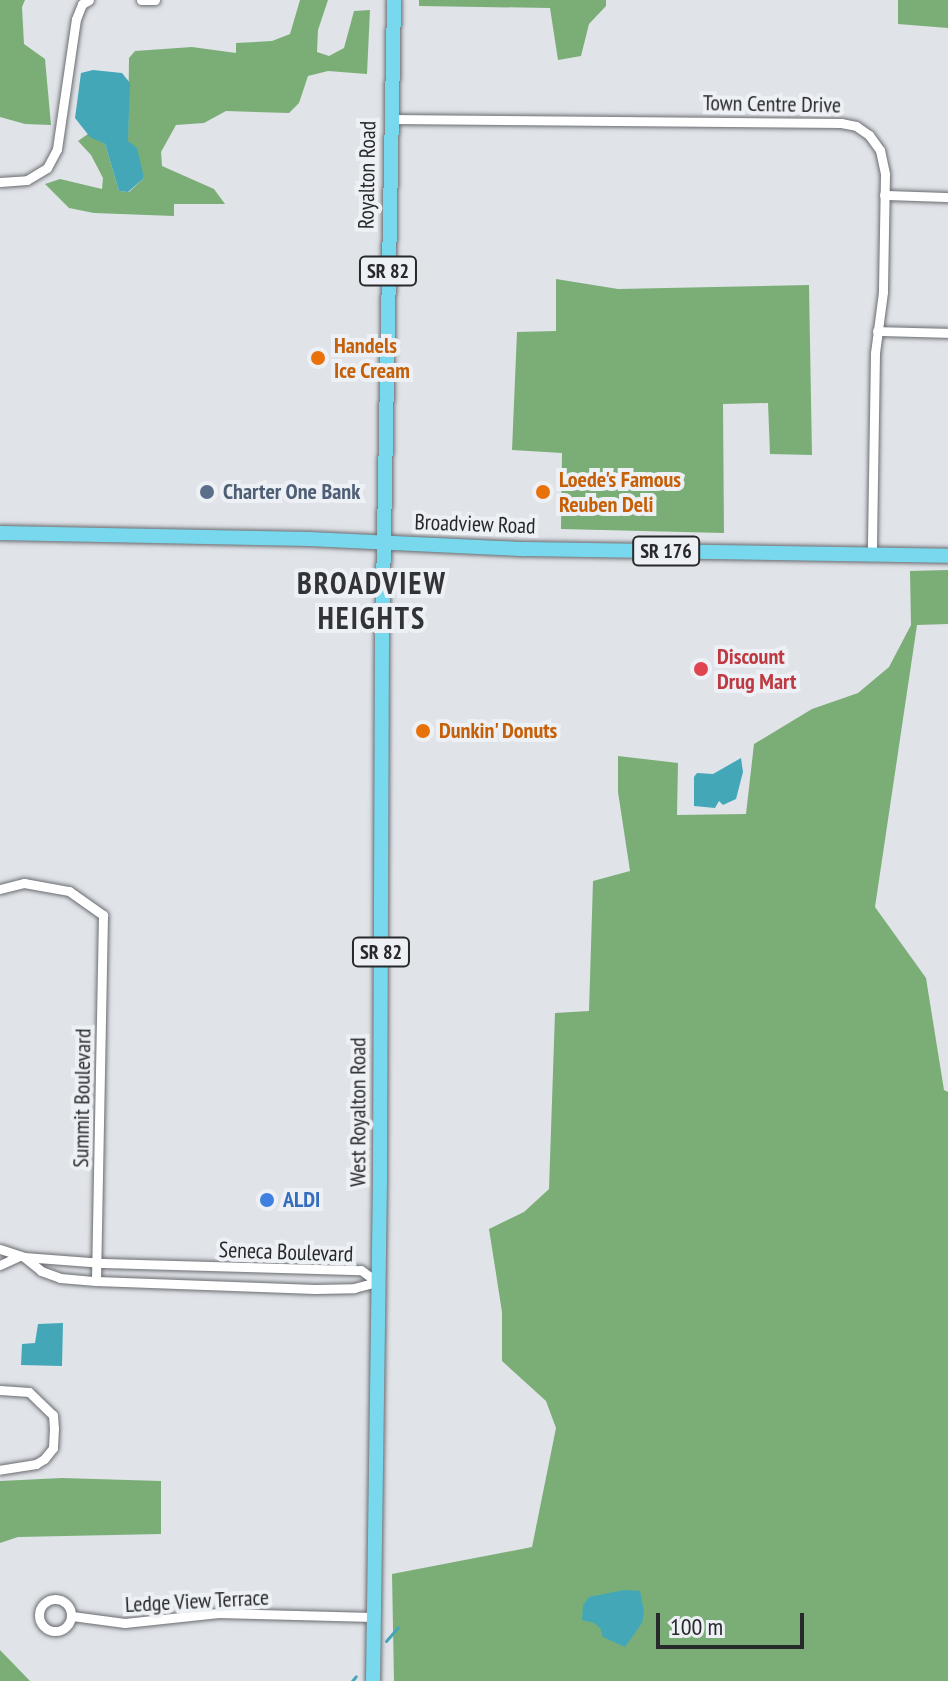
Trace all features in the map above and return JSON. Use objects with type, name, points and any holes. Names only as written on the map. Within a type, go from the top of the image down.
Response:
[{"type":"main road","name":"Royalton Road","points":[[385,543],[394,0]]},
{"type":"main road","name":"Broadview Road","points":[[0,533],[491,548],[948,556]]},
{"type":"main road","name":"West Royalton Road","points":[[373,1681],[385,543]]},
{"type":"street","points":[[0,182],[27,180],[47,168],[57,149],[76,19],[82,4],[89,0]]},
{"type":"street","points":[[141,0],[155,0]]},
{"type":"street","name":"Town Centre Drive","points":[[390,119],[846,123],[865,131],[879,146],[884,165],[883,292],[877,331],[872,554]]},
{"type":"street","points":[[884,195],[948,197]]},
{"type":"street","points":[[877,331],[948,333]]},
{"type":"street","name":"Summit Boulevard","points":[[0,889],[24,883],[69,891],[103,915],[96,1281]]},
{"type":"street","name":"Seneca Boulevard","points":[[0,1249],[22,1256],[96,1262],[361,1270],[377,1282]]},
{"type":"street","points":[[0,1265],[22,1256]]},
{"type":"street","name":"Seneca Boulevard","points":[[22,1256],[41,1271],[60,1278],[96,1281],[315,1289],[354,1288],[377,1282]]},
{"type":"street","points":[[0,1390],[29,1392],[53,1415],[54,1428],[53,1448],[44,1459],[36,1464],[0,1470]]},
{"type":"street","name":"Ledge View Terrace","points":[[72,1616],[125,1623],[224,1613],[373,1617]]},
{"type":"green space","points":[[0,0],[25,0],[22,7],[24,44],[45,59],[51,125],[25,124],[0,117]]},
{"type":"green space","points":[[300,0],[328,0],[318,30],[317,52],[329,56],[344,48],[354,11],[370,10],[367,74],[328,71],[308,76],[299,103],[289,113],[226,111],[204,123],[176,125],[161,152],[162,166],[214,189],[225,204],[174,204],[174,216],[94,213],[69,208],[45,184],[60,179],[102,189],[103,178],[91,155],[78,141],[88,134],[105,144],[119,191],[129,192],[144,178],[128,141],[129,58],[135,51],[192,47],[236,53],[236,43],[272,41],[290,34]]},
{"type":"green space","points":[[419,0],[606,0],[606,6],[589,24],[581,56],[558,60],[550,8],[419,6]]},
{"type":"green space","points":[[898,0],[948,0],[948,28],[898,24]]},
{"type":"green space","points":[[556,279],[618,289],[809,285],[812,455],[770,454],[768,403],[723,404],[724,533],[561,529],[562,453],[512,450],[517,332],[556,331]]},
{"type":"green space","points":[[948,570],[948,624],[917,625],[875,907],[926,978],[944,1090],[948,1092],[948,1681],[394,1681],[392,1574],[532,1547],[556,1428],[546,1401],[502,1361],[502,1312],[489,1229],[524,1212],[549,1189],[555,1013],[589,1011],[593,881],[630,871],[618,792],[618,756],[678,763],[677,815],[746,814],[754,744],[812,709],[858,693],[889,667],[911,625],[910,571]]},
{"type":"green space","points":[[62,1478],[161,1481],[161,1534],[18,1537],[0,1543],[0,1481]]},
{"type":"green space","points":[[0,1650],[30,1681],[0,1681]]},
{"type":"water","points":[[93,70],[122,73],[130,83],[128,141],[137,148],[144,178],[128,192],[119,191],[105,144],[90,137],[75,118],[81,73]]},
{"type":"water","points":[[741,758],[743,772],[736,799],[723,805],[719,801],[715,808],[694,806],[694,777],[697,773],[713,774]]},
{"type":"water","points":[[63,1323],[62,1366],[21,1365],[22,1344],[35,1343],[38,1324]]},
{"type":"water","points":[[624,1590],[640,1591],[644,1612],[642,1623],[625,1647],[603,1637],[594,1623],[582,1620],[583,1605],[589,1597]]},
{"type":"waterway","points":[[386,1641],[398,1627]]},
{"type":"waterway","points":[[352,1681],[356,1676]]},
{"type":"place","name":"Handels Ice Cream","points":[[318,358]]},
{"type":"place","name":"Charter One Bank","points":[[207,492]]},
{"type":"place","name":"Loede's Famous Reuben Deli","points":[[543,492]]},
{"type":"place","name":"Discount Drug Mart","points":[[701,669]]},
{"type":"place","name":"Dunkin' Donuts","points":[[423,731]]},
{"type":"place","name":"ALDI","points":[[267,1200]]},
{"type":"district","name":"BROADVIEW HEIGHTS","points":[[372,600]]}]
